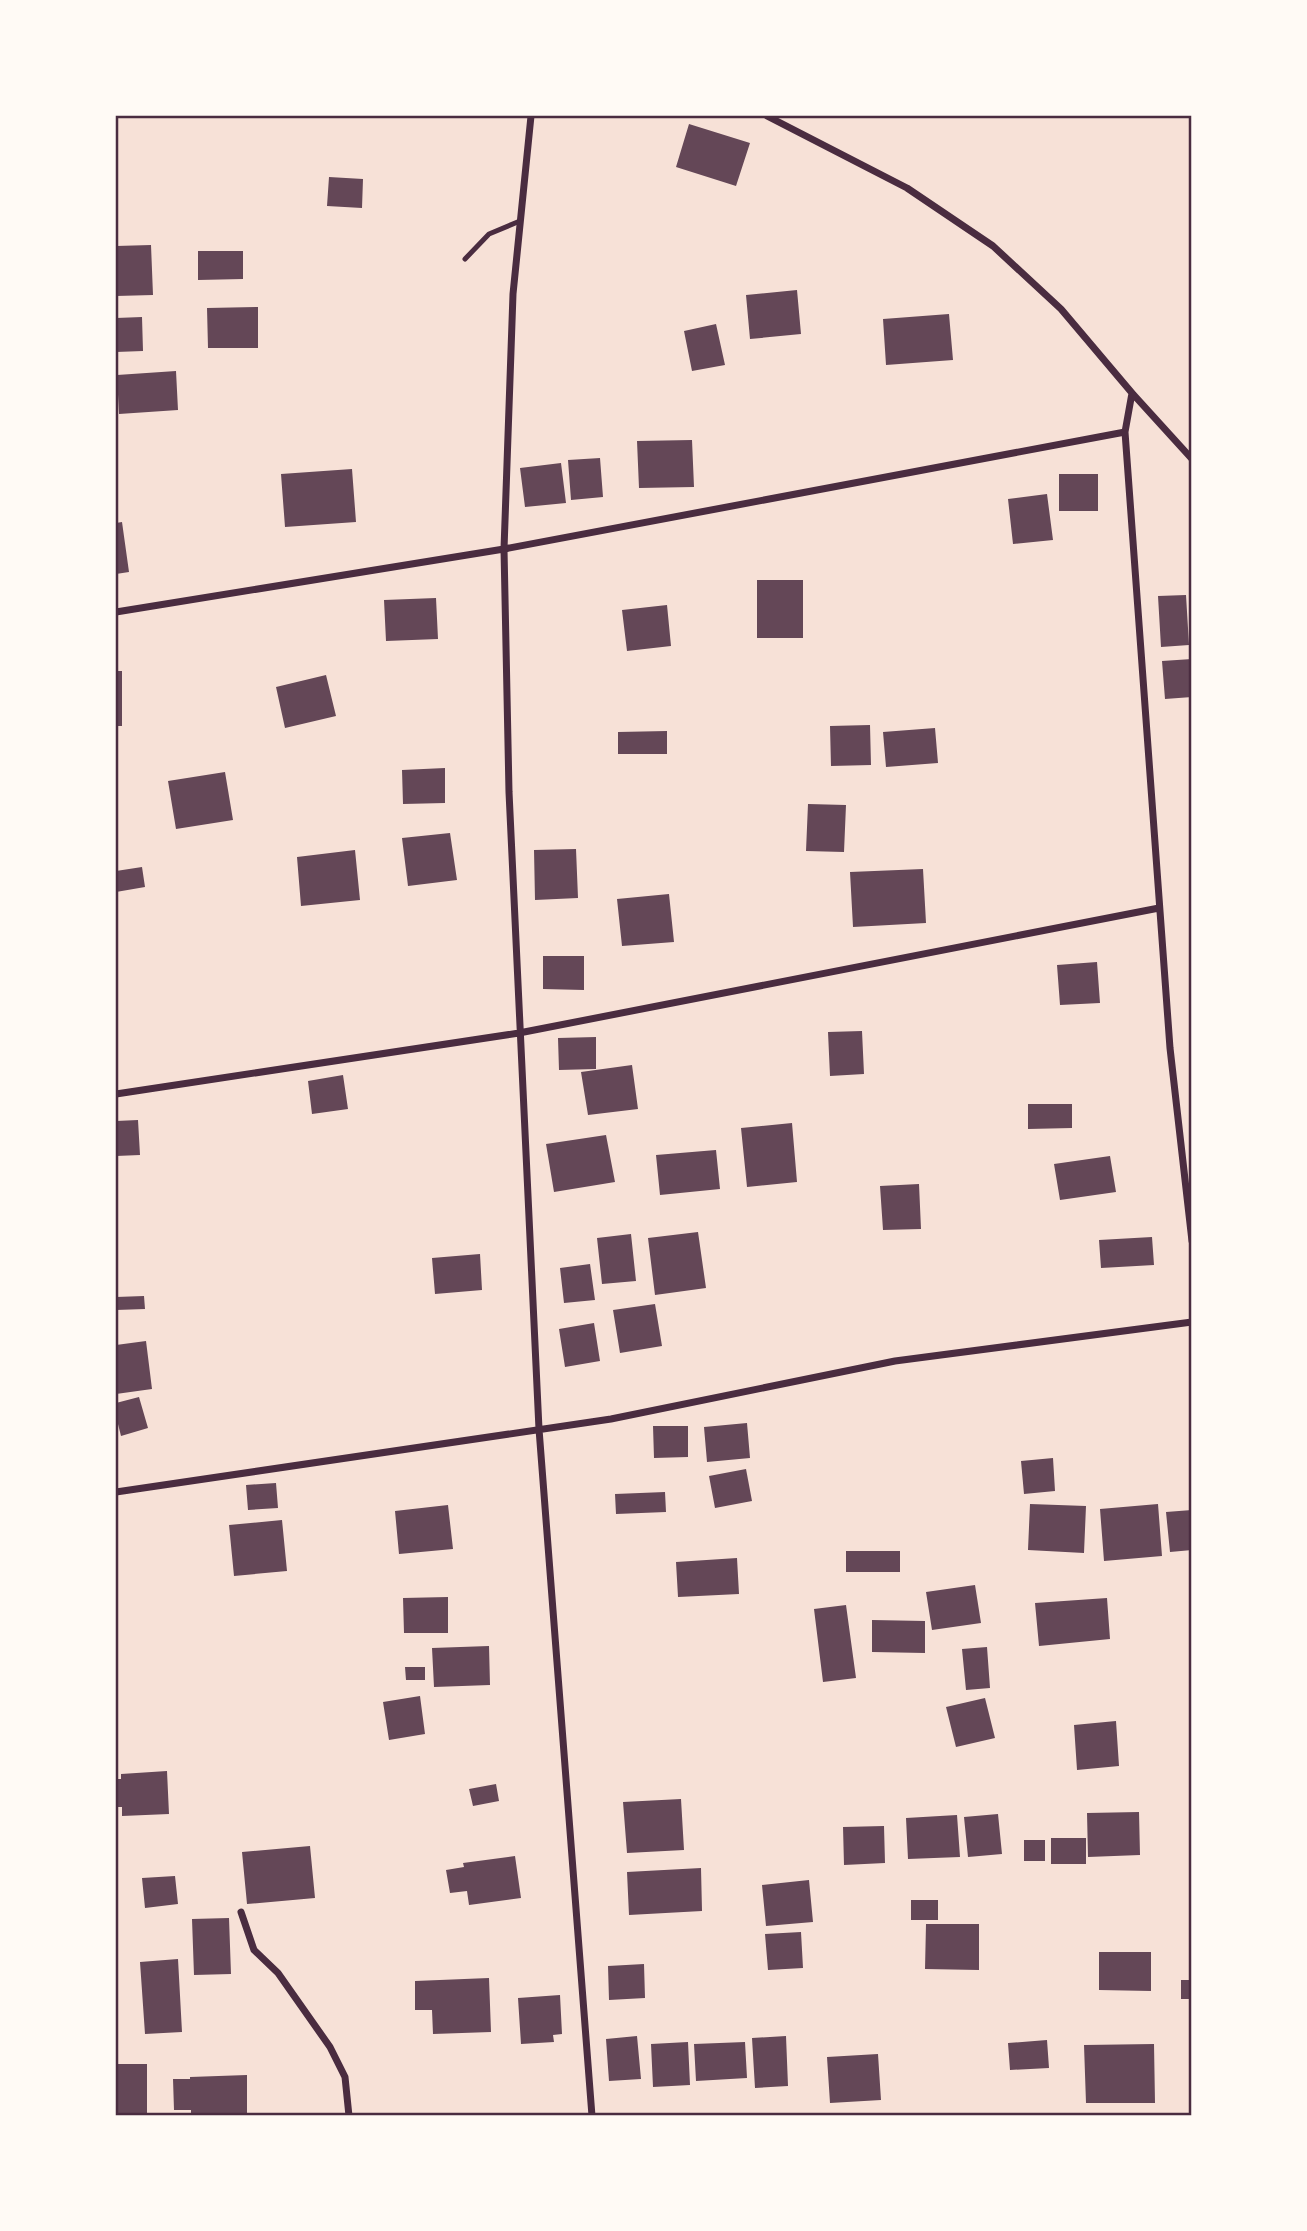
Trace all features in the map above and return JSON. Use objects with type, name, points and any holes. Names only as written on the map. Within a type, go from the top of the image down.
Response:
[{"type":"street","points":[[531,116],[513,294],[504,549],[509,792],[539,1429],[592,2116]]},
{"type":"street","points":[[767,116],[907,188],[993,246],[1061,309],[1192,459]]},
{"type":"street","points":[[1132,393],[1125,432],[1170,1048],[1192,1241]]},
{"type":"street","points":[[116,612],[504,549],[1125,432]]},
{"type":"street","points":[[116,1094],[519,1033],[1159,908]]},
{"type":"street","points":[[116,1492],[611,1419],[895,1361],[1192,1322]]},
{"type":"street","points":[[242,1912],[254,1950],[278,1973],[330,2047],[345,2077],[349,2116]]},
{"type":"lane","points":[[465,260],[489,234],[520,220]]},
{"type":"building","points":[[689,124],[750,143],[736,186],[676,167]]},
{"type":"building","points":[[329,177],[363,179],[362,208],[327,206]]},
{"type":"building","points":[[151,245],[153,295],[116,296],[116,246]]},
{"type":"building","points":[[198,251],[243,251],[243,279],[198,280]]},
{"type":"building","points":[[797,290],[801,334],[750,339],[746,295]]},
{"type":"building","points":[[258,307],[258,348],[208,348],[207,308]]},
{"type":"building","points":[[949,314],[953,360],[886,365],[883,319]]},
{"type":"building","points":[[142,317],[143,351],[116,352],[116,318]]},
{"type":"building","points":[[716,324],[725,365],[692,371],[684,331]]},
{"type":"building","points":[[176,371],[178,410],[119,414],[117,375]]},
{"type":"building","points":[[692,440],[694,487],[639,488],[637,441]]},
{"type":"building","points":[[600,458],[603,497],[571,500],[568,460]]},
{"type":"building","points":[[561,463],[566,503],[525,507],[520,468]]},
{"type":"building","points":[[352,469],[356,522],[285,527],[281,474]]},
{"type":"building","points":[[1059,474],[1098,474],[1098,511],[1059,511]]},
{"type":"building","points":[[1047,494],[1053,540],[1013,544],[1008,499]]},
{"type":"building","points":[[122,522],[129,572],[116,574],[116,523]]},
{"type":"building","points":[[757,580],[803,580],[803,638],[757,638]]},
{"type":"building","points":[[1186,595],[1189,645],[1161,647],[1158,596]]},
{"type":"building","points":[[436,598],[438,639],[386,641],[384,600]]},
{"type":"building","points":[[667,605],[671,646],[627,651],[622,610]]},
{"type":"building","points":[[1192,659],[1192,697],[1165,699],[1162,661]]},
{"type":"building","points":[[116,671],[122,671],[122,726],[116,726]]},
{"type":"building","points":[[326,675],[336,716],[285,728],[276,687]]},
{"type":"building","points":[[870,725],[871,765],[831,766],[830,726]]},
{"type":"building","points":[[935,728],[938,763],[886,767],[883,732]]},
{"type":"building","points":[[667,731],[667,754],[618,754],[618,732]]},
{"type":"building","points":[[445,768],[445,803],[403,804],[402,770]]},
{"type":"building","points":[[225,772],[233,820],[176,829],[168,781]]},
{"type":"building","points":[[808,804],[846,805],[844,852],[806,851]]},
{"type":"building","points":[[450,833],[457,880],[408,886],[402,838]]},
{"type":"building","points":[[576,849],[578,898],[535,900],[534,850]]},
{"type":"building","points":[[355,850],[360,900],[301,906],[297,857]]},
{"type":"building","points":[[142,867],[145,887],[116,892],[116,871]]},
{"type":"building","points":[[923,869],[926,923],[853,927],[850,872]]},
{"type":"building","points":[[669,894],[674,942],[622,946],[617,899]]},
{"type":"building","points":[[543,956],[584,956],[584,990],[543,989]]},
{"type":"building","points":[[1097,962],[1100,1003],[1060,1005],[1057,965]]},
{"type":"building","points":[[862,1031],[864,1074],[830,1076],[828,1032]]},
{"type":"building","points":[[596,1037],[596,1069],[559,1070],[558,1038]]},
{"type":"building","points":[[632,1065],[638,1109],[588,1115],[581,1072]]},
{"type":"building","points":[[343,1075],[348,1109],[312,1114],[308,1081]]},
{"type":"building","points":[[1028,1104],[1072,1104],[1072,1128],[1028,1129]]},
{"type":"building","points":[[138,1120],[140,1155],[116,1156],[116,1121]]},
{"type":"building","points":[[792,1123],[797,1182],[747,1187],[741,1128]]},
{"type":"building","points":[[606,1135],[615,1182],[554,1192],[546,1144]]},
{"type":"building","points":[[716,1150],[720,1189],[660,1195],[656,1155]]},
{"type":"building","points":[[1110,1156],[1116,1192],[1060,1200],[1054,1164]]},
{"type":"building","points":[[919,1184],[921,1229],[883,1230],[880,1186]]},
{"type":"building","points":[[698,1232],[706,1288],[655,1295],[648,1238]]},
{"type":"building","points":[[631,1234],[636,1281],[602,1284],[597,1238]]},
{"type":"building","points":[[1152,1237],[1154,1265],[1101,1268],[1099,1240]]},
{"type":"building","points":[[480,1254],[482,1290],[435,1294],[432,1258]]},
{"type":"building","points":[[590,1264],[595,1300],[564,1303],[560,1268]]},
{"type":"building","points":[[144,1296],[145,1309],[116,1310],[116,1297]]},
{"type":"building","points":[[655,1304],[662,1346],[620,1353],[613,1310]]},
{"type":"building","points":[[594,1323],[600,1361],[565,1367],[559,1329]]},
{"type":"building","points":[[146,1341],[152,1389],[116,1394],[116,1345]]},
{"type":"building","points":[[139,1397],[148,1428],[121,1436],[116,1403]]},
{"type":"building","points":[[747,1423],[750,1458],[707,1462],[704,1427]]},
{"type":"building","points":[[653,1426],[688,1426],[688,1457],[654,1458]]},
{"type":"building","points":[[1053,1458],[1055,1491],[1024,1494],[1021,1461]]},
{"type":"building","points":[[746,1469],[752,1501],[715,1508],[709,1476]]},
{"type":"building","points":[[276,1483],[278,1508],[248,1510],[246,1485]]},
{"type":"building","points":[[665,1492],[666,1512],[616,1514],[615,1494]]},
{"type":"building","points":[[1030,1504],[1086,1506],[1084,1553],[1028,1550]]},
{"type":"building","points":[[1158,1504],[1162,1556],[1104,1561],[1100,1509]]},
{"type":"building","points":[[448,1505],[453,1549],[399,1554],[395,1511]]},
{"type":"building","points":[[1192,1510],[1192,1550],[1170,1552],[1166,1512]]},
{"type":"building","points":[[282,1520],[287,1571],[234,1576],[229,1525]]},
{"type":"building","points":[[846,1551],[900,1551],[900,1572],[846,1572]]},
{"type":"building","points":[[737,1558],[739,1594],[678,1597],[676,1562]]},
{"type":"building","points":[[975,1585],[981,1623],[932,1630],[926,1592]]},
{"type":"building","points":[[448,1597],[448,1633],[404,1633],[403,1598]]},
{"type":"building","points":[[1107,1598],[1110,1639],[1039,1646],[1035,1603]]},
{"type":"building","points":[[846,1605],[856,1678],[823,1682],[814,1609]]},
{"type":"building","points":[[872,1620],[925,1621],[925,1653],[872,1652]]},
{"type":"building","points":[[489,1646],[490,1685],[434,1687],[432,1648]]},
{"type":"building","points":[[987,1647],[990,1688],[966,1690],[962,1649]]},
{"type":"building","points":[[405,1667],[425,1667],[425,1680],[406,1680]]},
{"type":"building","points":[[420,1696],[425,1734],[389,1740],[383,1702]]},
{"type":"building","points":[[985,1698],[995,1738],[956,1747],[946,1707]]},
{"type":"building","points":[[1116,1721],[1119,1766],[1077,1770],[1074,1725]]},
{"type":"building","points":[[167,1771],[169,1814],[122,1816],[122,1807],[116,1807],[116,1779],[121,1779],[121,1774]]},
{"type":"building","points":[[496,1784],[499,1801],[473,1806],[469,1789]]},
{"type":"building","points":[[681,1799],[684,1850],[627,1853],[623,1802]]},
{"type":"building","points":[[1139,1812],[1140,1855],[1088,1857],[1087,1813]]},
{"type":"building","points":[[998,1814],[1002,1854],[968,1857],[964,1817]]},
{"type":"building","points":[[957,1815],[960,1857],[908,1859],[906,1818]]},
{"type":"building","points":[[884,1826],[885,1863],[844,1865],[843,1827]]},
{"type":"building","points":[[1051,1838],[1086,1838],[1086,1864],[1051,1864]]},
{"type":"building","points":[[1024,1840],[1045,1840],[1045,1861],[1024,1861]]},
{"type":"building","points":[[310,1846],[315,1898],[247,1904],[242,1852]]},
{"type":"building","points":[[515,1856],[521,1898],[469,1905],[467,1891],[450,1893],[446,1870],[464,1867],[463,1863]]},
{"type":"building","points":[[701,1868],[702,1911],[629,1915],[627,1872]]},
{"type":"building","points":[[175,1876],[178,1904],[145,1908],[142,1878]]},
{"type":"building","points":[[809,1880],[813,1922],[766,1926],[762,1885]]},
{"type":"building","points":[[911,1900],[938,1900],[938,1920],[911,1920]]},
{"type":"building","points":[[229,1918],[231,1974],[194,1975],[192,1919]]},
{"type":"building","points":[[926,1924],[979,1924],[979,1970],[925,1969]]},
{"type":"building","points":[[801,1932],[803,1968],[768,1970],[765,1934]]},
{"type":"building","points":[[1099,1952],[1151,1952],[1151,1991],[1099,1990]]},
{"type":"building","points":[[178,1959],[182,2032],[145,2034],[140,1962]]},
{"type":"building","points":[[644,1964],[645,1998],[609,2000],[608,1966]]},
{"type":"building","points":[[489,1978],[491,2032],[433,2034],[432,2010],[415,2010],[415,1981]]},
{"type":"building","points":[[1181,1980],[1192,1980],[1192,1999],[1181,1999]]},
{"type":"building","points":[[560,1995],[562,2034],[553,2035],[554,2042],[521,2044],[518,1998]]},
{"type":"building","points":[[637,2036],[641,2079],[609,2081],[606,2039]]},
{"type":"building","points":[[786,2036],[788,2086],[755,2088],[752,2038]]},
{"type":"building","points":[[1047,2040],[1049,2068],[1010,2070],[1008,2043]]},
{"type":"building","points":[[688,2042],[690,2085],[653,2087],[651,2044]]},
{"type":"building","points":[[745,2042],[747,2078],[696,2081],[694,2044]]},
{"type":"building","points":[[1154,2044],[1155,2103],[1086,2103],[1084,2045]]},
{"type":"building","points":[[878,2054],[881,2100],[830,2103],[827,2057]]},
{"type":"building","points":[[116,2064],[147,2064],[147,2116],[116,2114]]},
{"type":"building","points":[[247,2075],[247,2116],[191,2116],[191,2110],[174,2110],[173,2079]]}]
